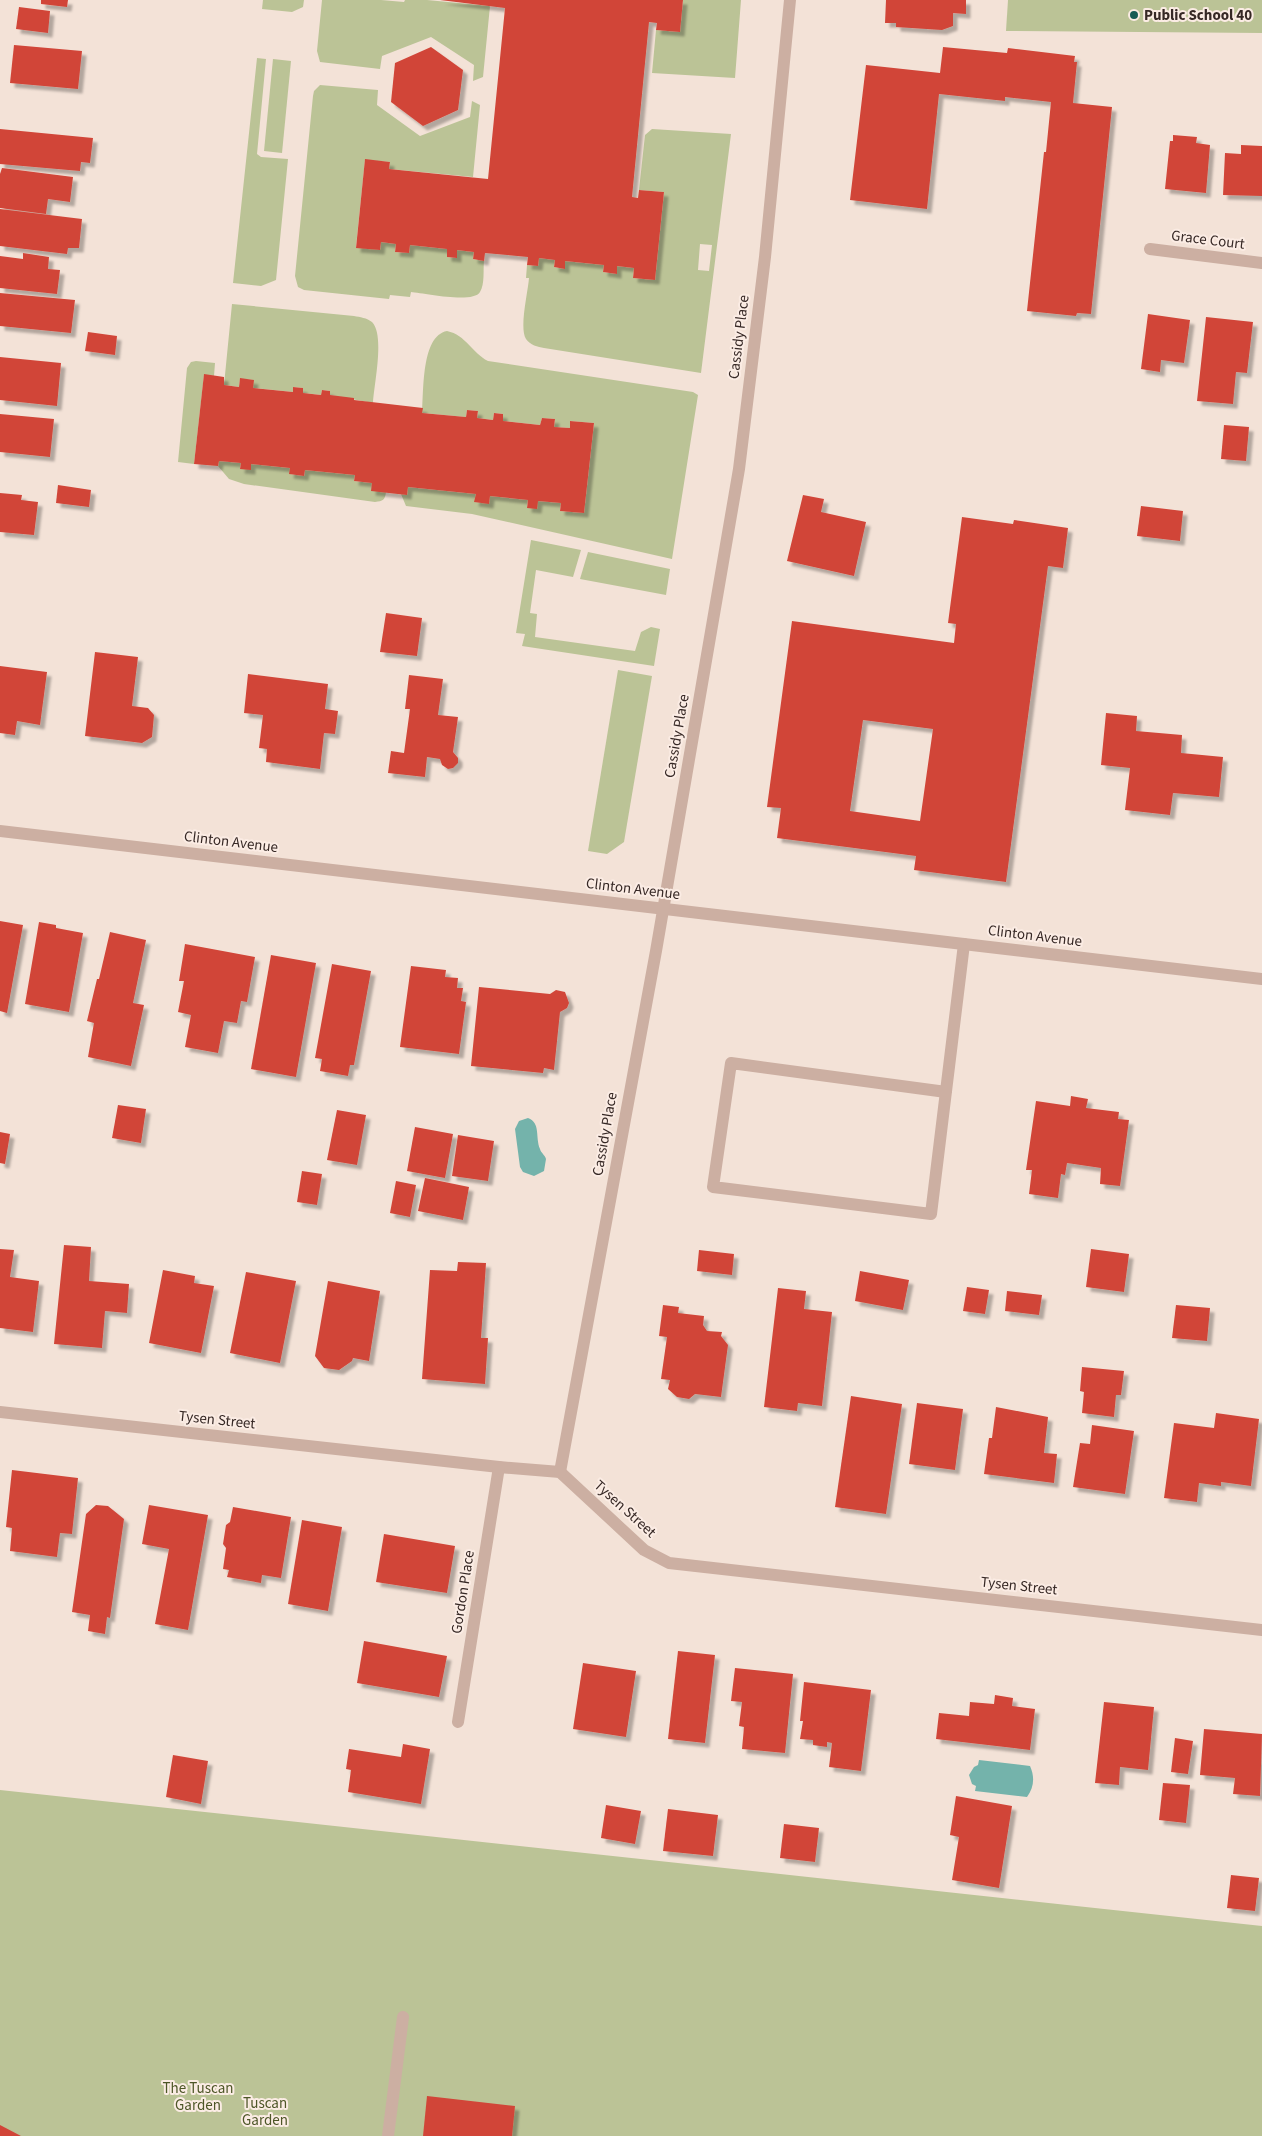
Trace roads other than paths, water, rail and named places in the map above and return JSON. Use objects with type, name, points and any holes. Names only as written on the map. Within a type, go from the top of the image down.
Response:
[{"type":"street","name":"Cassidy Place","points":[[560,1472],[664,909],[739,469],[765,257],[790,0]]},
{"type":"street","name":"Grace Court","points":[[1150,249],[1262,263]]},
{"type":"street","name":"Clinton Avenue","points":[[0,831],[1262,979]]},
{"type":"street","points":[[946,1092],[731,1063],[713,1187],[931,1214],[946,1092],[964,944]]},
{"type":"street","name":"Tysen Street","points":[[0,1412],[499,1467],[560,1472],[644,1550],[669,1563],[1262,1630]]},
{"type":"street","name":"Gordon Place","points":[[458,1722],[499,1467]]},
{"type":"street","points":[[388,2136],[403,2017]]},
{"type":"water","points":[[528,1118],[535,1123],[540,1149],[546,1159],[544,1171],[534,1176],[523,1172],[520,1167],[515,1129],[519,1121]]},
{"type":"water","points":[[979,1760],[1030,1766],[1033,1782],[1027,1797],[975,1791],[976,1786],[972,1784],[969,1775],[974,1767],[978,1765]]},
{"type":"place","name":"Public School 40","points":[[1134,15]]},
{"type":"park label","name":"The Tuscan Garden","points":[[198,2096]]},
{"type":"park label","name":"Tuscan Garden","points":[[265,2112]]}]
